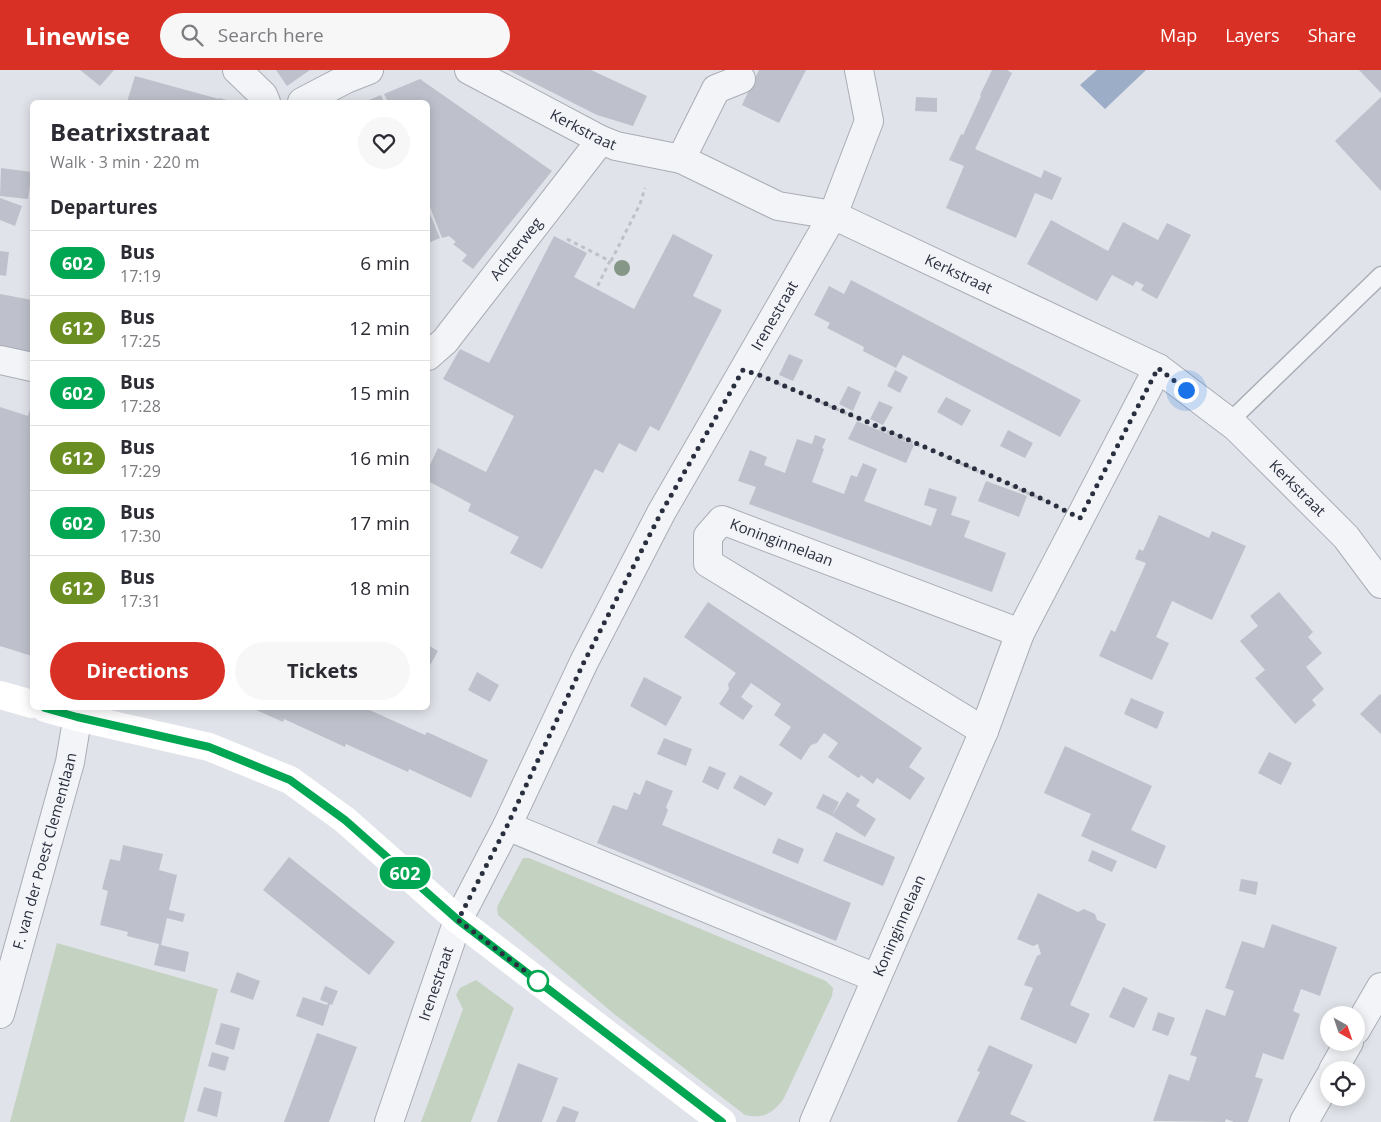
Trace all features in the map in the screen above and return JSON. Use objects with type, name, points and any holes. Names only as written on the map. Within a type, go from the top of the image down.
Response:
[{"type":"street","points":[[237,70],[263,95],[265,100]]},
{"type":"street","points":[[306,100],[346,79],[369,70]]},
{"type":"street","name":"Kerkstraat","points":[[469,70],[609,143],[681,159],[778,206],[833,215],[1158,368],[1229,422],[1346,538],[1381,584]]},
{"type":"street","points":[[833,215],[869,121],[859,70]]},
{"type":"street","points":[[681,159],[716,89],[743,75]]},
{"type":"street","name":"Achterweg","points":[[430,354],[445,341],[609,143]]},
{"type":"street","name":"Irenestraat","points":[[389,1122],[458,920],[507,826],[584,662],[647,540],[833,215]]},
{"type":"street","points":[[0,360],[30,367]]},
{"type":"street","name":"Koninginnelaan","points":[[814,1122],[984,731],[1020,633],[1158,368]]},
{"type":"street","name":"Koninginnelaan","points":[[984,731],[708,563],[708,536],[722,520],[1020,633]]},
{"type":"street","points":[[0,695],[30,703]]},
{"type":"street","points":[[62,710],[78,712],[209,747],[290,780],[345,820],[458,920],[722,1122]]},
{"type":"street","name":"F. van der Poest Clementlaan","points":[[0,1014],[70,762],[78,712]]},
{"type":"street","points":[[507,826],[876,978]]},
{"type":"street","points":[[1365,1015],[1381,987]]},
{"type":"street","points":[[1304,1122],[1320,1094]]},
{"type":"lane","points":[[1229,422],[1381,275]]},
{"type":"path","points":[[596,288],[640,204]]},
{"type":"path","points":[[588,250],[610,261]]},
{"type":"path","points":[[743,370],[762,376],[1028,492],[1080,518]]},
{"type":"green space","points":[[523,858],[529,858],[826,981],[833,988],[832,996],[779,1105],[771,1112],[762,1116],[745,1115],[614,1014],[498,915],[497,907]]},
{"type":"green space","points":[[57,943],[218,989],[184,1122],[10,1122]]},
{"type":"green space","points":[[476,980],[514,1008],[471,1122],[421,1122],[463,1009],[456,995],[460,988]]},
{"type":"water","points":[[1097,70],[1146,70],[1105,109],[1080,85]]},
{"type":"building","points":[[80,70],[114,70],[100,86]]},
{"type":"building","points":[[276,70],[310,70],[287,86]]},
{"type":"building","points":[[508,70],[591,70],[647,96],[633,126],[597,115]]},
{"type":"building","points":[[759,70],[806,70],[779,123],[742,105]]},
{"type":"building","points":[[992,70],[1007,70],[1012,73],[975,149],[1041,178],[1044,170],[1062,178],[1052,200],[1035,193],[1016,238],[946,208],[964,166],[949,160],[961,134],[963,135]]},
{"type":"building","points":[[1359,70],[1381,70],[1381,93]]},
{"type":"building","points":[[135,76],[227,100],[128,100]]},
{"type":"building","points":[[420,79],[552,171],[473,269],[462,261],[467,255],[453,244],[456,242],[449,236],[442,238],[430,207],[430,100],[387,100],[384,94]]},
{"type":"building","points":[[381,95],[383,100],[369,100]]},
{"type":"building","points":[[916,97],[937,98],[937,112],[915,111]]},
{"type":"building","points":[[1381,97],[1381,191],[1335,141]]},
{"type":"building","points":[[1,168],[30,172],[28,199],[0,196]]},
{"type":"building","points":[[0,198],[22,206],[15,226],[0,220]]},
{"type":"building","points":[[430,214],[440,238],[430,242]]},
{"type":"building","points":[[1051,220],[1108,251],[1123,222],[1158,240],[1167,223],[1191,235],[1157,299],[1141,290],[1144,285],[1136,281],[1133,286],[1112,275],[1097,301],[1027,264]]},
{"type":"building","points":[[673,234],[713,255],[693,296],[722,310],[659,431],[650,426],[636,452],[619,443],[603,473],[595,469],[542,569],[510,553],[519,537],[468,511],[471,504],[430,482],[430,465],[438,448],[486,472],[514,416],[443,379],[460,349],[489,363],[554,236],[587,253],[574,277],[634,309]]},
{"type":"building","points":[[0,251],[9,252],[6,276],[0,275]]},
{"type":"building","points":[[851,280],[1081,400],[1060,437],[903,355],[896,368],[863,351],[864,347],[827,328],[830,323],[814,315],[829,286],[844,294]]},
{"type":"building","points":[[0,294],[30,300],[30,353],[0,347]]},
{"type":"building","points":[[789,354],[803,360],[793,381],[779,375]]},
{"type":"building","points":[[895,370],[908,377],[900,393],[887,386]]},
{"type":"building","points":[[848,386],[861,392],[853,411],[839,404]]},
{"type":"building","points":[[946,397],[971,410],[962,426],[937,412]]},
{"type":"building","points":[[879,401],[893,407],[883,425],[870,419]]},
{"type":"building","points":[[0,407],[28,416],[30,409],[30,655],[0,646]]},
{"type":"building","points":[[857,421],[914,445],[906,463],[848,439]]},
{"type":"building","points":[[1008,430],[1033,443],[1025,458],[1000,446]]},
{"type":"building","points":[[815,435],[826,439],[812,482],[844,494],[851,475],[857,477],[863,463],[877,469],[864,501],[931,526],[937,509],[924,505],[929,488],[957,497],[951,515],[970,521],[964,537],[1006,553],[992,592],[749,504],[756,487],[738,481],[750,450],[767,457],[764,465],[785,473],[797,439],[812,444]]},
{"type":"building","points":[[986,481],[1027,496],[1019,517],[978,501]]},
{"type":"building","points":[[1159,515],[1209,538],[1212,531],[1246,546],[1212,620],[1172,601],[1156,637],[1169,643],[1152,680],[1099,656],[1111,630],[1115,632],[1146,563],[1135,559],[1139,549],[1143,551]]},
{"type":"building","points":[[1279,592],[1313,632],[1308,637],[1322,653],[1306,667],[1324,689],[1312,700],[1316,705],[1295,724],[1255,678],[1265,670],[1240,641],[1258,626],[1250,616]]},
{"type":"building","points":[[708,602],[922,748],[909,767],[925,778],[910,800],[877,778],[873,784],[861,775],[859,778],[857,777],[828,757],[838,743],[824,733],[817,743],[811,745],[801,760],[779,745],[791,727],[774,715],[781,704],[751,683],[741,697],[753,706],[743,720],[719,704],[729,689],[728,684],[736,673],[684,637]]},
{"type":"building","points":[[430,646],[438,651],[430,665]]},
{"type":"building","points":[[477,672],[499,685],[490,702],[468,690]]},
{"type":"building","points":[[644,677],[682,697],[666,726],[630,706]]},
{"type":"building","points":[[1381,695],[1381,734],[1360,714]]},
{"type":"building","points":[[1131,698],[1164,712],[1157,729],[1124,714]]},
{"type":"building","points":[[256,710],[369,710],[425,735],[427,732],[488,760],[471,798],[409,769],[408,772],[346,744],[345,747],[284,719],[283,722]]},
{"type":"building","points":[[664,738],[692,749],[686,766],[657,754]]},
{"type":"building","points":[[1065,746],[1152,786],[1131,830],[1166,846],[1156,869],[1081,836],[1091,814],[1044,793]]},
{"type":"building","points":[[1269,752],[1292,763],[1281,785],[1258,773]]},
{"type":"building","points":[[709,766],[726,773],[718,790],[702,782]]},
{"type":"building","points":[[740,775],[773,793],[765,806],[733,788]]},
{"type":"building","points":[[646,780],[673,791],[666,807],[668,810],[662,825],[851,903],[836,941],[597,843],[613,805],[627,810],[634,792],[640,795]]},
{"type":"building","points":[[847,792],[860,800],[856,806],[876,819],[865,837],[832,816]]},
{"type":"building","points":[[823,794],[839,802],[832,816],[816,808]]},
{"type":"building","points":[[836,832],[895,857],[883,886],[823,861]]},
{"type":"building","points":[[778,838],[804,849],[798,864],[772,853]]},
{"type":"building","points":[[123,845],[163,854],[159,870],[177,875],[169,910],[185,914],[183,922],[167,918],[161,945],[189,952],[185,972],[154,965],[159,944],[127,936],[128,932],[100,925],[108,891],[102,889],[110,859],[120,861]]},
{"type":"building","points":[[1092,850],[1117,861],[1112,872],[1088,861]]},
{"type":"building","points":[[289,857],[395,942],[369,975],[263,890]]},
{"type":"building","points":[[1241,879],[1258,882],[1256,895],[1239,891]]},
{"type":"building","points":[[1038,893],[1078,912],[1084,909],[1095,914],[1097,920],[1106,924],[1070,1005],[1090,1014],[1076,1044],[1020,1019],[1033,988],[1024,985],[1037,956],[1041,954],[1038,944],[1033,946],[1017,939]]},
{"type":"building","points":[[1272,924],[1337,947],[1320,996],[1301,989],[1293,1011],[1300,1014],[1283,1060],[1263,1053],[1255,1077],[1263,1079],[1248,1122],[1234,1122],[1226,1119],[1225,1122],[1153,1121],[1169,1074],[1189,1081],[1197,1057],[1190,1055],[1206,1009],[1225,1016],[1234,991],[1225,988],[1242,941],[1264,948]]},
{"type":"building","points":[[237,972],[260,981],[253,1000],[230,992]]},
{"type":"building","points":[[325,986],[338,991],[332,1005],[330,1004],[323,1026],[296,1016],[303,997],[327,1005],[328,1003],[320,1000]]},
{"type":"building","points":[[1123,987],[1148,998],[1134,1028],[1109,1017]]},
{"type":"building","points":[[1158,1012],[1175,1018],[1168,1036],[1152,1030]]},
{"type":"building","points":[[221,1023],[240,1028],[234,1050],[215,1044]]},
{"type":"building","points":[[317,1033],[357,1047],[329,1122],[284,1122]]},
{"type":"building","points":[[989,1045],[1033,1065],[1010,1114],[1027,1122],[957,1122],[980,1072],[977,1071]]},
{"type":"building","points":[[212,1052],[229,1057],[225,1071],[208,1066]]},
{"type":"building","points":[[518,1063],[558,1078],[542,1122],[497,1122]]},
{"type":"building","points":[[204,1087],[222,1092],[217,1117],[197,1111]]},
{"type":"building","points":[[563,1106],[579,1112],[575,1122],[556,1122]]},
{"type":"bus line","name":"602","points":[[52,710],[209,747],[290,780],[345,820],[458,920],[722,1122]]},
{"type":"route","points":[[538,981],[458,920],[507,826],[584,662],[661,513],[743,370],[762,376],[1028,492],[1080,518],[1158,368],[1186,390]]}]
